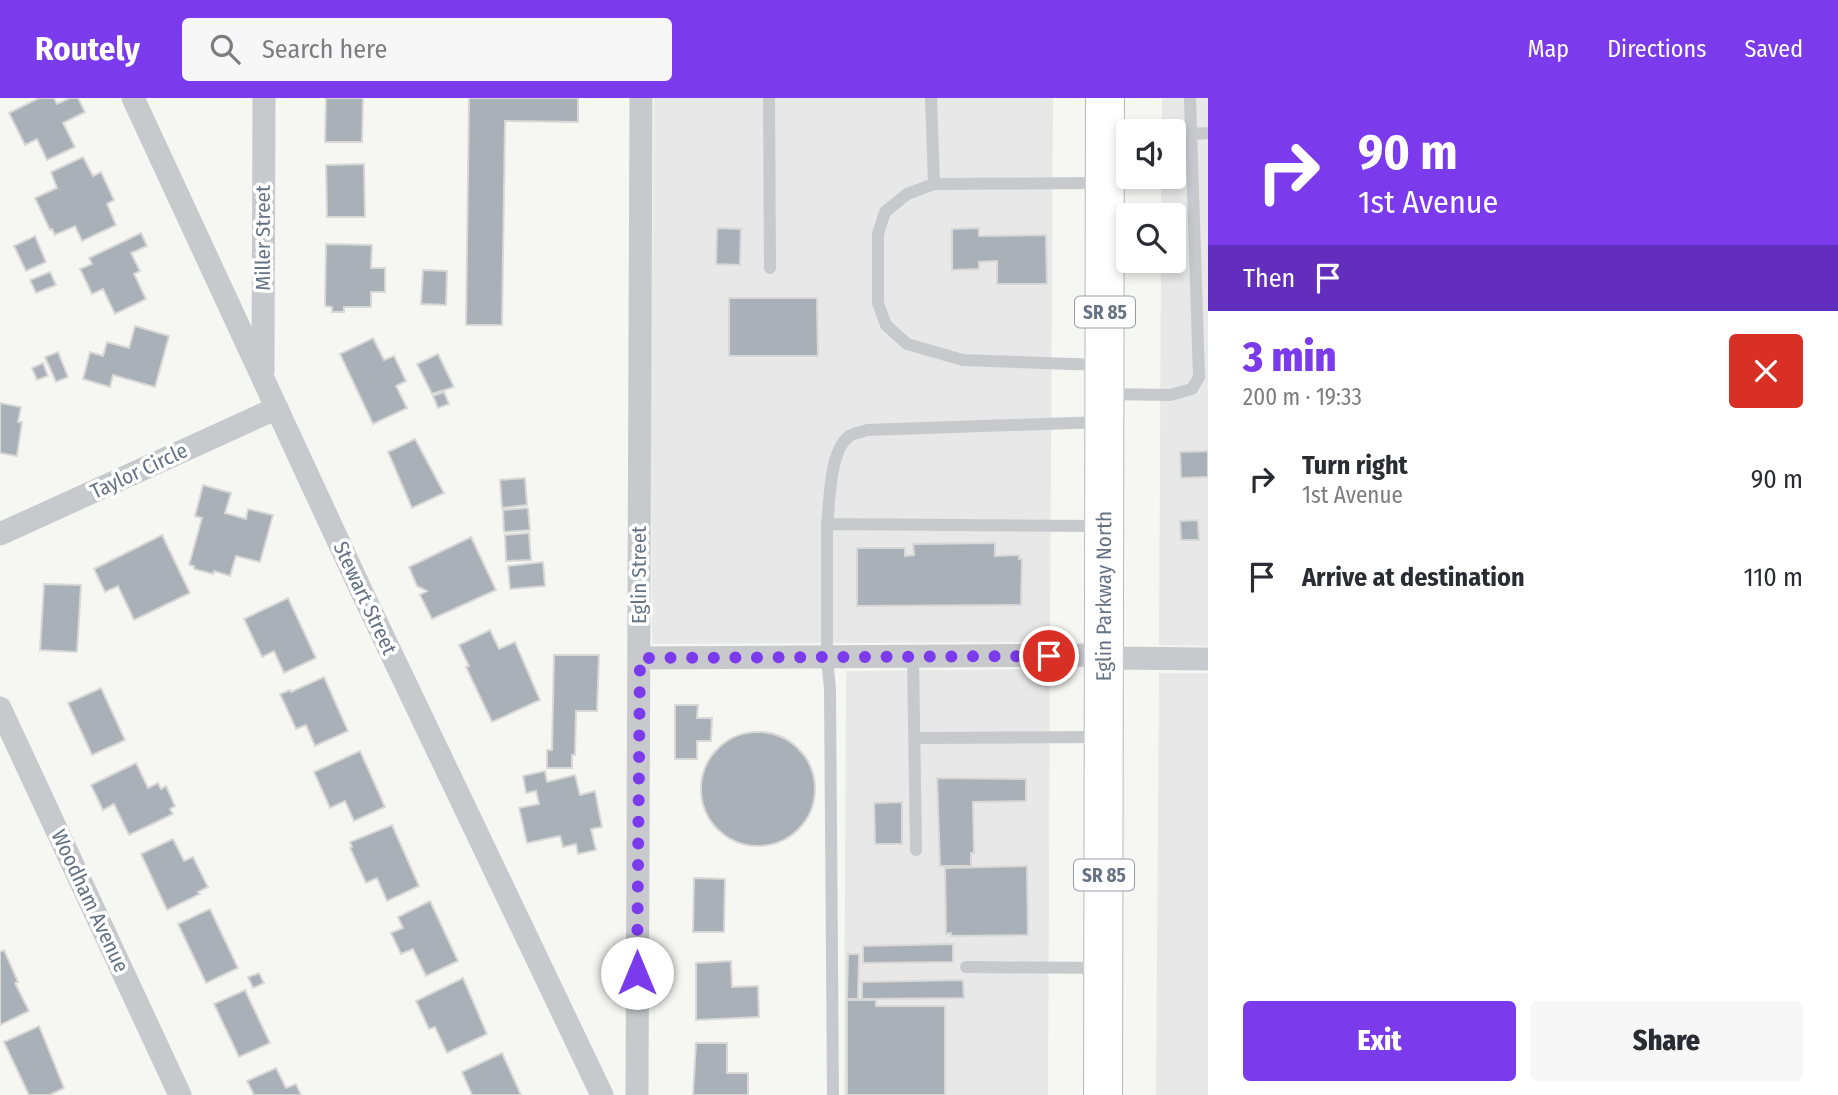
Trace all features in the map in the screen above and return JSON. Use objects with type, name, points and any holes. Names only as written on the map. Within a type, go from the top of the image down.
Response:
[{"type":"highway","name":"Eglin Parkway North","points":[[1103,1095],[1105,98]]},
{"type":"street","name":"Stewart Street","points":[[133,98],[366,600],[602,1095]]},
{"type":"street","name":"Miller Street","points":[[263,377],[264,98]]},
{"type":"street","name":"Eglin Street","points":[[637,1095],[641,98]]},
{"type":"street","name":"Taylor Circle","points":[[0,534],[277,408]]},
{"type":"street","points":[[640,658],[1104,655],[1111,658],[1208,659]]},
{"type":"street","name":"Woodham Avenue","points":[[0,708],[180,1095]]},
{"type":"lane","points":[[769,98],[770,268]]},
{"type":"lane","points":[[931,98],[934,184]]},
{"type":"lane","points":[[833,1095],[827,524],[835,460],[840,446],[851,435],[867,430],[1105,394],[1170,395],[1192,389],[1204,377],[1202,264],[1189,98]]},
{"type":"lane","points":[[1191,134],[1208,133]]},
{"type":"lane","points":[[1105,183],[934,184],[907,194],[885,212],[878,234],[878,303],[886,325],[907,344],[1105,394]]},
{"type":"lane","points":[[827,524],[1104,526]]},
{"type":"lane","points":[[913,657],[916,850]]},
{"type":"lane","points":[[914,738],[1104,737]]},
{"type":"lane","points":[[966,967],[1103,968]]},
{"type":"shaded area","points":[[654,98],[1053,98],[1050,642],[652,644]]},
{"type":"shaded area","points":[[1162,98],[1208,98],[1208,646],[1159,645],[1161,273],[1186,273],[1186,203],[1161,203],[1161,189],[1186,189],[1186,119],[1162,119]]},
{"type":"shaded area","points":[[1050,669],[1048,1095],[844,1095],[846,671]]},
{"type":"shaded area","points":[[1159,673],[1208,673],[1208,1095],[1156,1095]]},
{"type":"building","points":[[39,98],[54,98],[57,104],[70,98],[78,98],[85,112],[63,123],[75,147],[47,160],[37,139],[25,145],[9,113]]},
{"type":"building","points":[[326,98],[363,98],[362,142],[325,142]]},
{"type":"building","points":[[469,98],[578,98],[578,122],[505,121],[502,325],[466,325]]},
{"type":"building","points":[[83,157],[93,176],[101,172],[114,200],[107,204],[116,225],[82,241],[75,226],[55,235],[35,198],[57,188],[51,172]]},
{"type":"building","points":[[364,164],[365,217],[327,217],[326,165]]},
{"type":"building","points":[[717,228],[741,229],[740,265],[716,264]]},
{"type":"building","points":[[979,228],[979,236],[1046,235],[1047,284],[997,284],[997,261],[979,262],[979,269],[952,270],[952,229]]},
{"type":"building","points":[[141,233],[147,246],[131,253],[140,271],[134,274],[146,299],[115,314],[103,289],[92,294],[80,269],[92,264],[89,258]]},
{"type":"building","points":[[35,236],[46,262],[26,271],[14,246]]},
{"type":"building","points":[[326,244],[372,245],[371,268],[385,268],[385,292],[371,292],[371,307],[344,307],[344,312],[332,312],[332,307],[325,306]]},
{"type":"building","points":[[423,270],[447,271],[446,305],[421,304]]},
{"type":"building","points":[[50,272],[56,285],[36,293],[30,280]]},
{"type":"building","points":[[729,298],[817,298],[818,356],[729,356]]},
{"type":"building","points":[[135,326],[169,336],[155,387],[113,375],[110,387],[83,379],[90,352],[103,356],[107,342],[129,348]]},
{"type":"building","points":[[373,338],[384,360],[394,356],[406,381],[396,386],[407,408],[373,424],[340,354]]},
{"type":"building","points":[[58,352],[68,377],[56,382],[45,357]]},
{"type":"building","points":[[438,354],[454,387],[432,394],[417,364]]},
{"type":"building","points":[[43,363],[48,376],[37,380],[32,368]]},
{"type":"building","points":[[444,392],[449,404],[438,408],[433,396]]},
{"type":"building","points":[[0,403],[21,407],[18,422],[22,422],[17,456],[0,453]]},
{"type":"building","points":[[415,439],[444,493],[412,508],[388,452]]},
{"type":"building","points":[[1208,451],[1208,477],[1181,478],[1180,452]]},
{"type":"building","points":[[525,478],[527,505],[502,508],[500,480]]},
{"type":"building","points":[[203,485],[231,493],[225,513],[246,519],[248,509],[273,515],[260,562],[236,556],[230,576],[194,569],[194,566],[189,565],[202,518],[195,516]]},
{"type":"building","points":[[528,508],[530,530],[504,532],[503,510]]},
{"type":"building","points":[[1198,520],[1199,540],[1181,540],[1180,521]]},
{"type":"building","points":[[529,533],[531,560],[506,561],[505,535]]},
{"type":"building","points":[[162,535],[190,593],[134,620],[118,586],[105,592],[94,569]]},
{"type":"building","points":[[471,537],[496,590],[432,619],[420,595],[427,591],[417,586],[409,567]]},
{"type":"building","points":[[995,543],[995,556],[1019,555],[1019,559],[1022,559],[1021,605],[857,606],[857,548],[905,548],[905,556],[914,555],[913,544]]},
{"type":"building","points":[[543,562],[545,586],[510,589],[508,566]]},
{"type":"building","points":[[44,584],[81,585],[77,652],[40,650]]},
{"type":"building","points":[[288,598],[316,658],[284,673],[274,651],[262,657],[244,619]]},
{"type":"building","points":[[490,630],[499,649],[515,642],[540,700],[492,722],[466,667],[469,666],[459,645]]},
{"type":"building","points":[[554,655],[599,655],[597,711],[576,711],[572,768],[547,768],[547,750],[552,750]]},
{"type":"building","points":[[324,677],[348,731],[315,746],[306,725],[296,729],[280,694]]},
{"type":"building","points":[[101,688],[125,740],[92,755],[68,703]]},
{"type":"building","points":[[675,705],[698,705],[697,718],[712,718],[711,741],[697,741],[697,759],[675,759]]},
{"type":"building","points":[[758,732],[780,737],[798,749],[810,767],[815,789],[810,811],[798,829],[780,841],[758,846],[736,841],[718,829],[706,811],[701,789],[706,767],[718,749],[736,737]]},
{"type":"building","points":[[360,751],[385,807],[354,821],[345,801],[330,808],[314,772]]},
{"type":"building","points":[[136,763],[148,788],[158,783],[161,789],[166,786],[175,806],[170,809],[173,814],[129,835],[114,804],[103,810],[91,785]]},
{"type":"building","points":[[545,771],[547,782],[575,775],[580,795],[595,791],[602,827],[591,829],[596,850],[578,854],[576,844],[563,847],[560,836],[527,843],[519,808],[539,804],[536,791],[526,793],[523,776]]},
{"type":"building","points":[[937,778],[1026,779],[1026,801],[973,802],[974,853],[971,853],[971,866],[940,866]]},
{"type":"building","points":[[902,802],[902,844],[875,844],[874,803]]},
{"type":"building","points":[[392,825],[419,886],[387,901],[377,878],[366,883],[350,848],[350,842]]},
{"type":"building","points":[[173,839],[184,861],[193,857],[208,887],[198,892],[200,894],[167,910],[141,854]]},
{"type":"building","points":[[1027,866],[1028,935],[946,934],[945,868]]},
{"type":"building","points":[[694,878],[725,879],[724,932],[693,932]]},
{"type":"building","points":[[430,901],[458,961],[426,976],[413,949],[401,954],[391,933],[403,928],[398,917]]},
{"type":"building","points":[[210,909],[238,968],[206,983],[178,924]]},
{"type":"building","points":[[953,944],[953,962],[863,963],[863,946]]},
{"type":"building","points":[[4,950],[18,982],[15,983],[29,1011],[0,1025],[0,952]]},
{"type":"building","points":[[848,954],[859,954],[858,999],[847,999]]},
{"type":"building","points":[[731,961],[732,987],[758,986],[759,1017],[696,1020],[696,963]]},
{"type":"building","points":[[259,973],[264,983],[253,988],[248,977]]},
{"type":"building","points":[[463,978],[487,1034],[447,1053],[435,1027],[429,1029],[416,1001]]},
{"type":"building","points":[[963,980],[964,998],[862,999],[862,982]]},
{"type":"building","points":[[245,990],[270,1043],[239,1057],[214,1004]]},
{"type":"building","points":[[847,1000],[876,1000],[876,1006],[945,1006],[945,1095],[847,1095]]},
{"type":"building","points":[[39,1026],[64,1088],[50,1095],[29,1095],[4,1042]]},
{"type":"building","points":[[696,1043],[727,1043],[727,1073],[748,1073],[748,1095],[693,1095]]},
{"type":"building","points":[[502,1053],[521,1095],[472,1095],[462,1072]]},
{"type":"building","points":[[276,1068],[286,1088],[296,1084],[301,1095],[254,1095],[247,1081]]},
{"type":"route","points":[[637,973],[640,658],[1049,656]]}]
